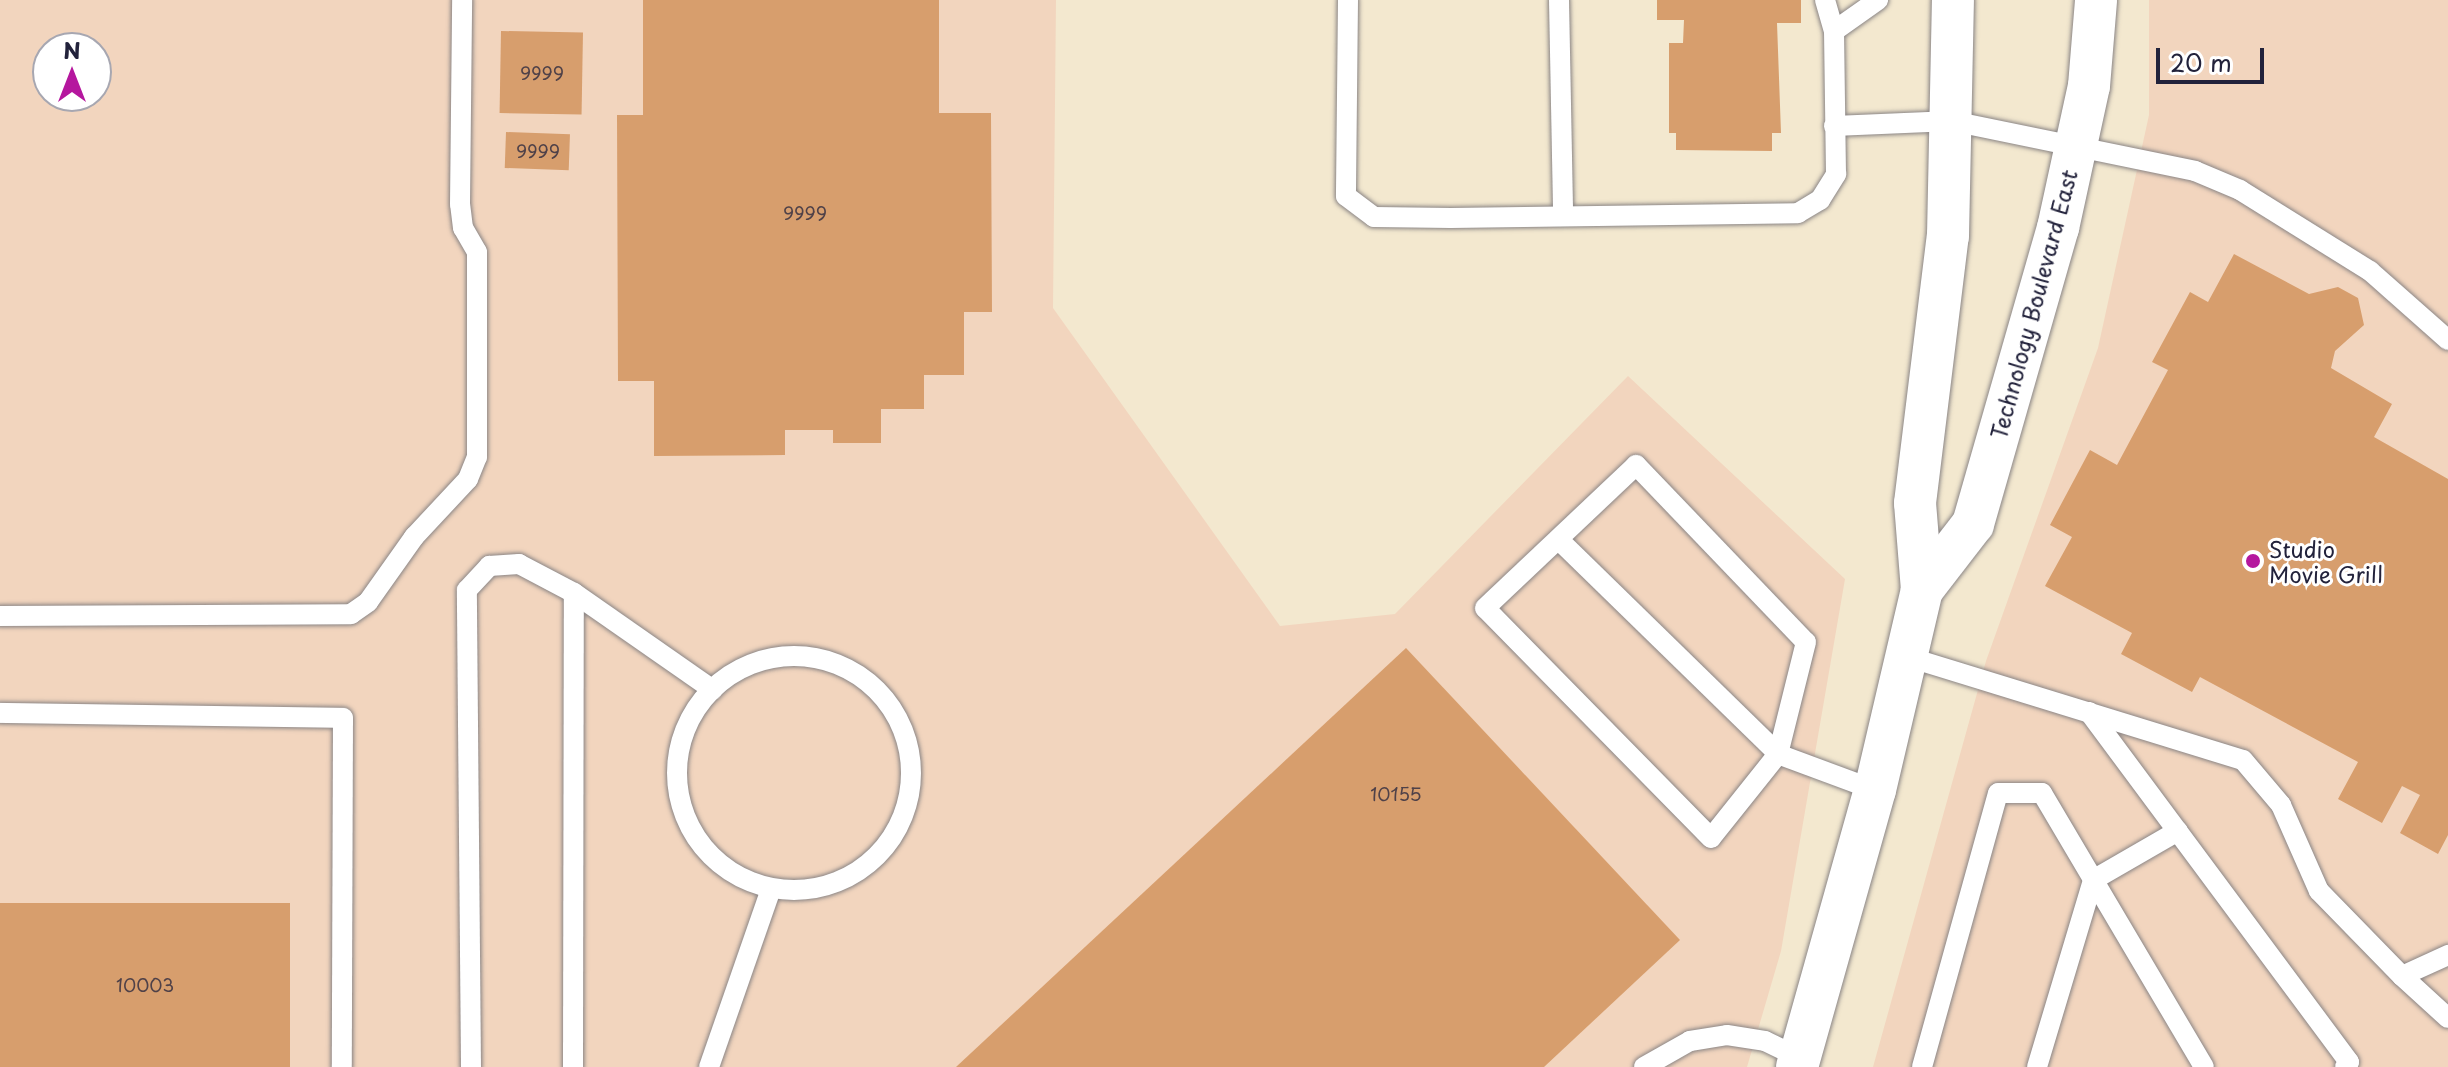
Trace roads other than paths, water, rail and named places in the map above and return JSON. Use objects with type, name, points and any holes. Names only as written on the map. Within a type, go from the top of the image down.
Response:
[{"type":"street","name":"Technology Boulevard East","points":[[1798,1062],[1875,790],[1922,590],[1915,503],[1948,236],[1953,0]]},
{"type":"street","name":"Technology Boulevard East","points":[[1922,590],[1973,524],[2058,228],[2089,86],[2096,0]]},
{"type":"lane","points":[[0,616],[351,614],[368,602],[414,537],[468,479],[477,457],[477,252],[463,228],[460,204],[462,0]]},
{"type":"lane","points":[[1348,0],[1346,196],[1374,217],[1798,213],[1820,200],[1836,174],[1834,31],[1825,0]]},
{"type":"lane","points":[[1559,0],[1563,216]]},
{"type":"lane","points":[[1834,31],[1878,0]]},
{"type":"lane","points":[[1834,126],[1952,121],[2076,143],[2195,171],[2240,190],[2370,271],[2448,340]]},
{"type":"lane","points":[[1636,465],[1806,642],[1778,754],[1711,838],[1485,608],[1636,465]]},
{"type":"lane","points":[[1559,540],[1778,754],[1875,790]]},
{"type":"lane","points":[[471,1067],[467,590],[489,566],[519,564],[574,593],[713,690]]},
{"type":"lane","points":[[573,1067],[574,593]]},
{"type":"lane","points":[[771,657],[817,657],[860,674],[893,707],[911,750],[911,796],[893,839],[860,871],[817,889],[771,889],[728,871],[695,839],[678,796],[678,750],[695,708],[713,690],[728,674],[771,657]]},
{"type":"lane","points":[[1908,657],[2243,760],[2281,805],[2319,891],[2448,1018]]},
{"type":"lane","points":[[2089,712],[2178,831],[2233,912],[2350,1065]]},
{"type":"lane","points":[[0,713],[343,718],[342,1067]]},
{"type":"lane","points":[[1922,1067],[1998,793],[2042,793],[2204,1067]]},
{"type":"lane","points":[[2037,1067],[2093,880],[2178,831]]},
{"type":"lane","points":[[709,1067],[771,889]]},
{"type":"lane","points":[[2402,976],[2448,955]]},
{"type":"lane","points":[[1644,1067],[1690,1041],[1727,1035],[1765,1041],[1798,1062]]},
{"type":"place","name":"Studio Movie Grill","points":[[2253,561]]}]
